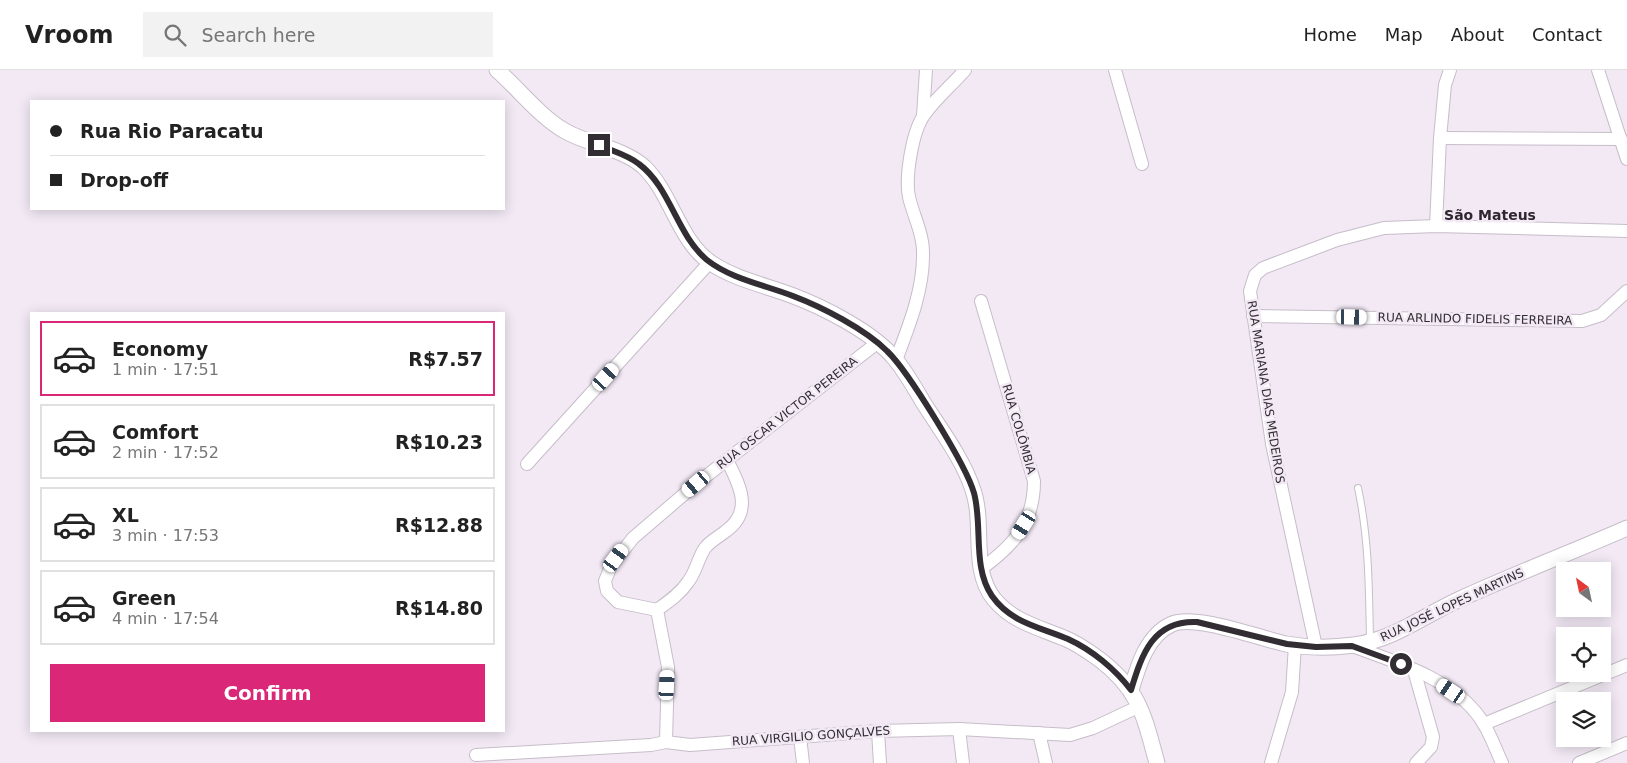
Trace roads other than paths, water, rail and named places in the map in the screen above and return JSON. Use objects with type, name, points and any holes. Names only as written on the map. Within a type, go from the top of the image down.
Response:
[{"type":"street","points":[[497,70],[549,120],[565,131],[640,164],[664,194],[690,241],[710,262],[742,278],[794,296],[822,309],[877,343],[896,360],[936,423],[971,484],[976,504],[981,569],[986,586],[992,596],[1012,617],[1078,644],[1108,666],[1131,690],[1140,706],[1157,763]]},
{"type":"street","points":[[923,116],[926,70]]},
{"type":"street","points":[[896,360],[911,317],[923,259],[922,236],[910,203],[907,180],[917,130],[923,116],[965,70]]},
{"type":"street","points":[[1115,70],[1142,164]]},
{"type":"street","points":[[1436,226],[1440,138],[1445,85],[1450,70]]},
{"type":"street","points":[[1598,70],[1627,159]]},
{"type":"street","points":[[1440,138],[1621,139]]},
{"type":"street","name":"RUA MARIANA DIAS MEDEIROS","points":[[1316,647],[1272,444],[1250,291],[1255,275],[1263,268],[1369,230],[1436,226],[1627,231]]},
{"type":"street","points":[[527,464],[710,262]]},
{"type":"street","name":"RUA ARLINDO FIDELIS FERREIRA","points":[[1253,316],[1582,321],[1601,315],[1627,291]]},
{"type":"street","name":"RUA COLÔMBIA","points":[[981,301],[1034,481],[1034,498],[1016,540],[1002,554],[981,569]]},
{"type":"street","name":"RUA OSCAR VICTOR PEREIRA","points":[[657,610],[634,606],[614,599],[606,588],[607,574],[622,549],[696,484],[877,343]]},
{"type":"street","points":[[666,742],[668,667],[657,610],[674,598],[689,582],[708,544],[734,526],[739,518],[742,509],[742,494],[727,460]]},
{"type":"street","name":"RUA JOSÉ LOPES MARTINS","points":[[1131,690],[1137,671],[1153,639],[1163,629],[1173,624],[1197,622],[1295,645],[1316,647],[1352,646],[1370,643],[1393,634],[1461,598],[1627,528]]},
{"type":"street","points":[[1271,763],[1292,692],[1295,645]]},
{"type":"street","points":[[1352,646],[1414,670],[1459,697],[1484,724],[1502,763]]},
{"type":"street","points":[[1484,724],[1627,665]]},
{"type":"street","points":[[1414,670],[1433,737],[1431,747],[1416,763]]},
{"type":"street","name":"RUA VIRGILIO GONÇALVES","points":[[476,755],[651,745],[666,742],[690,745],[878,731],[959,729],[1039,733],[1058,736],[1081,733],[1140,706]]},
{"type":"street","points":[[959,729],[962,763]]},
{"type":"street","points":[[878,731],[880,763]]},
{"type":"street","points":[[1039,733],[1046,763]]},
{"type":"street","points":[[800,736],[802,763]]},
{"type":"street","points":[[1579,763],[1627,743]]},
{"type":"lane","points":[[1358,488],[1366,527],[1369,559],[1370,643]]},
{"type":"district","name":"São Mateus","points":[[1490,215]]}]
